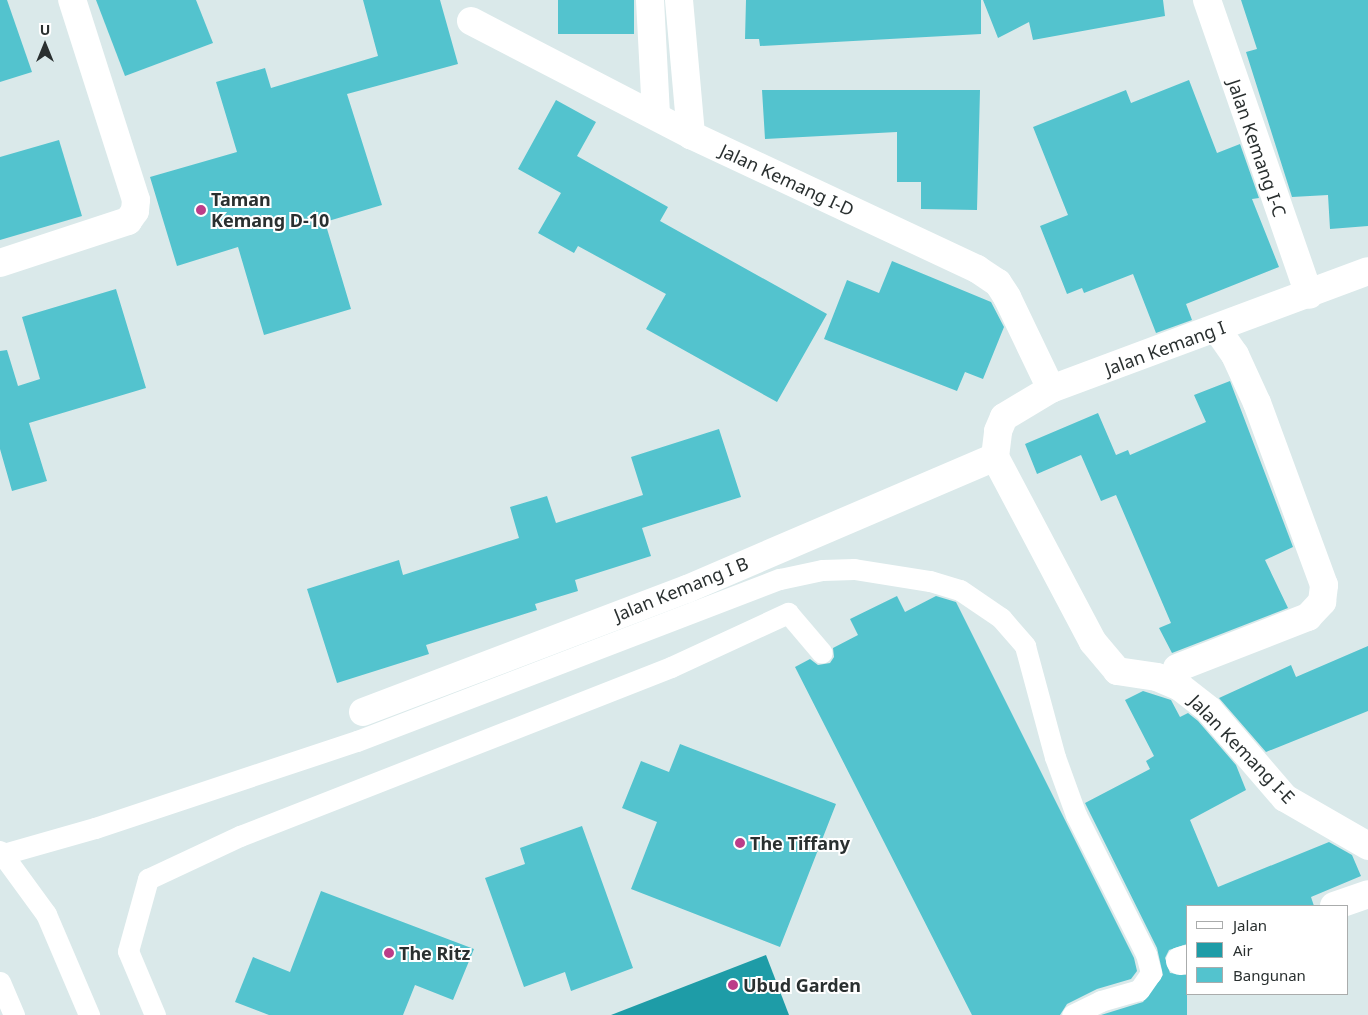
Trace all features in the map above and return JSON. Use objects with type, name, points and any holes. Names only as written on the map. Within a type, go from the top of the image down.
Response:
[{"type":"street","points":[[0,263],[128,221],[136,211],[136,200],[72,0]]},
{"type":"street","points":[[650,0],[656,116]]},
{"type":"street","points":[[679,0],[691,135]]},
{"type":"street","name":"Jalan Kemang I-C","points":[[1207,0],[1309,295]]},
{"type":"street","name":"Jalan Kemang I-D","points":[[471,22],[691,135],[977,269],[998,283],[1051,389]]},
{"type":"street","name":"Jalan Kemang I","points":[[995,457],[998,431],[1004,416],[1051,389],[1309,295],[1368,271]]},
{"type":"street","points":[[1177,668],[1308,617],[1322,602],[1324,585],[1257,403],[1235,355],[1217,329]]},
{"type":"street","name":"Jalan Kemang I B","points":[[363,712],[686,589],[995,457]]},
{"type":"street","name":"Jalan Kemang I-E","points":[[995,457],[1093,642],[1117,671],[1157,677],[1180,687],[1209,710],[1286,798],[1368,846]]},
{"type":"street","points":[[1337,905],[1368,894]]},
{"type":"lane","points":[[89,1015],[46,914],[1,852],[95,828],[357,741],[780,579],[822,570],[854,569],[930,581],[960,590],[1001,618],[1025,646],[1055,757],[1076,815],[1146,954],[1151,973],[1138,990],[1101,1001],[1072,1015]]},
{"type":"lane","points":[[155,1015],[128,951],[148,879],[240,836],[671,666],[788,614],[822,653]]},
{"type":"lane","points":[[0,982],[14,1015]]},
{"type":"water","name":"Ubud Garden","points":[[766,955],[789,1015],[611,1015]]},
{"type":"building","points":[[0,0],[7,0],[32,72],[0,82]]},
{"type":"building","points":[[96,0],[196,0],[213,43],[125,76]]},
{"type":"building","points":[[363,0],[440,0],[458,64],[347,94],[382,205],[325,222],[351,309],[264,335],[238,247],[177,266],[150,177],[237,152],[216,82],[265,68],[271,88],[378,56]]},
{"type":"building","points":[[558,0],[634,0],[634,34],[558,34]]},
{"type":"building","points":[[746,0],[981,0],[981,34],[760,46],[759,39],[745,39]]},
{"type":"building","points":[[983,0],[1163,0],[1165,16],[1033,40],[1029,22],[998,38]]},
{"type":"building","points":[[1241,0],[1368,0],[1368,226],[1330,229],[1328,195],[1292,197],[1246,52],[1257,49]]},
{"type":"building","points":[[1189,80],[1217,153],[1240,144],[1259,198],[1252,199],[1279,267],[1186,304],[1192,320],[1156,333],[1133,274],[1084,293],[1082,288],[1067,294],[1040,226],[1068,215],[1033,127],[1126,90],[1131,103]]},
{"type":"building","points":[[762,90],[980,90],[977,210],[921,209],[921,182],[897,182],[897,132],[765,139]]},
{"type":"building","points":[[556,100],[596,122],[577,156],[668,207],[660,221],[827,314],[777,402],[646,329],[666,294],[578,246],[574,253],[538,233],[561,193],[518,169]]},
{"type":"building","points":[[59,140],[82,216],[0,240],[0,157]]},
{"type":"building","points":[[892,261],[991,302],[1004,327],[983,379],[965,372],[957,391],[824,339],[847,280],[879,293]]},
{"type":"building","points":[[116,289],[146,388],[29,423],[47,481],[12,491],[0,449],[0,351],[7,350],[18,386],[40,379],[22,317]]},
{"type":"building","points":[[1230,381],[1293,547],[1265,560],[1288,608],[1172,653],[1159,628],[1171,623],[1116,495],[1101,501],[1081,455],[1037,474],[1025,444],[1098,413],[1116,455],[1128,450],[1130,455],[1206,422],[1194,395]]},
{"type":"building","points":[[719,429],[741,497],[642,528],[651,556],[575,580],[578,591],[535,604],[537,610],[426,645],[429,654],[337,683],[307,589],[399,560],[403,575],[519,538],[510,507],[547,496],[556,523],[643,495],[631,457]]},
{"type":"building","points":[[897,596],[905,612],[936,596],[956,602],[1134,958],[1137,971],[1131,979],[1097,989],[1067,1004],[1060,1015],[972,1015],[795,667],[810,659],[818,665],[830,663],[834,657],[833,648],[858,635],[850,619]]},
{"type":"building","points":[[1368,646],[1368,711],[1266,752],[1219,698],[1291,665],[1296,677]]},
{"type":"building","points":[[1143,691],[1171,700],[1180,717],[1188,713],[1198,721],[1236,765],[1246,790],[1190,820],[1218,887],[1329,842],[1352,855],[1361,876],[1311,897],[1314,905],[1186,905],[1186,944],[1169,950],[1165,958],[1170,973],[1186,975],[1187,1015],[1101,1015],[1143,1002],[1163,975],[1157,948],[1085,803],[1150,769],[1146,761],[1154,756],[1125,700]]},
{"type":"building","name":"The Tiffany","points":[[680,744],[836,804],[780,947],[631,889],[657,822],[622,808],[641,761],[669,772]]},
{"type":"building","points":[[582,826],[633,968],[571,991],[565,972],[524,987],[485,878],[525,864],[520,848]]},
{"type":"building","name":"The Ritz","points":[[321,891],[474,949],[453,1000],[415,985],[403,1015],[269,1015],[235,1002],[253,957],[290,972]]},
{"type":"place","name":"Taman Kemang D-10","points":[[201,210]]},
{"type":"place","name":"The Tiffany","points":[[740,843]]},
{"type":"place","name":"The Ritz","points":[[389,953]]},
{"type":"place","name":"Ubud Garden","points":[[733,985]]}]
